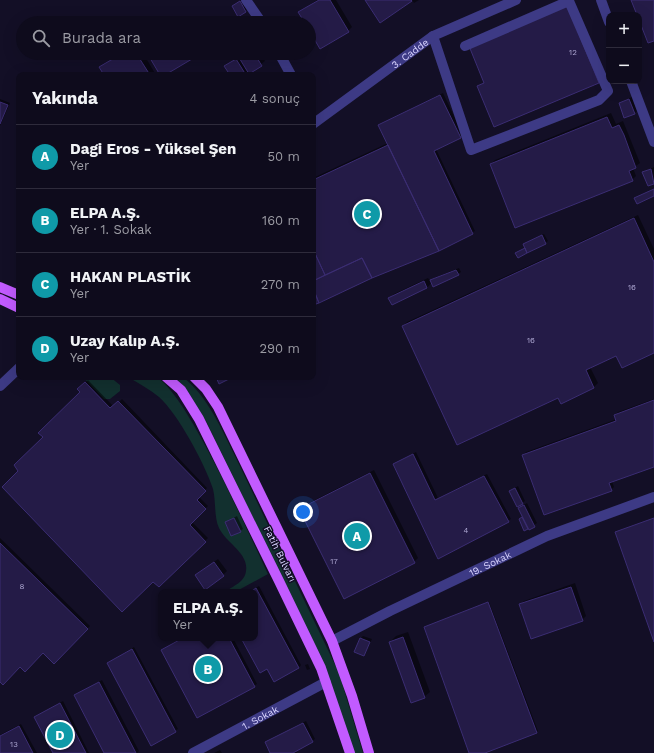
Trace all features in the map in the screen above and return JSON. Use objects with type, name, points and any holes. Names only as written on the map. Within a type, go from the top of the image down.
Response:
[{"type":"main road","points":[[0,287],[16,294]]},
{"type":"main road","points":[[0,299],[16,307]]},
{"type":"main road","name":"Fatih Bulvarı","points":[[169,380],[180,390],[199,419],[279,581],[326,682],[350,753]]},
{"type":"main road","points":[[197,380],[206,389],[218,407],[332,642],[342,666],[369,753]]},
{"type":"street","points":[[246,0],[257,16]]},
{"type":"street","name":"3. Cadde","points":[[316,119],[433,36],[516,0]]},
{"type":"street","points":[[601,0],[606,14]]},
{"type":"street","points":[[433,36],[471,150],[599,100],[608,91],[569,1],[465,46]]},
{"type":"street","points":[[282,60],[289,72]]},
{"type":"street","points":[[632,84],[654,142]]},
{"type":"street","points":[[0,386],[16,371]]},
{"type":"street","name":"19. Sokak","points":[[332,642],[390,611],[547,536],[654,498]]},
{"type":"street","name":"1. Sokak","points":[[194,753],[326,682]]},
{"type":"green space","points":[[86,380],[114,380],[120,385],[120,391],[110,399],[104,399]]},
{"type":"green space","points":[[133,380],[159,380],[168,387],[183,407],[216,466],[268,574],[240,589],[229,589],[238,583],[245,575],[246,565],[244,559],[241,553],[222,533],[217,524],[213,489],[204,466],[190,440],[166,405],[159,397]]},
{"type":"green space","points":[[178,380],[186,380],[200,394],[207,403],[224,435],[339,673],[363,753],[354,753],[308,631],[207,423],[185,388]]},
{"type":"building","points":[[319,0],[330,0],[349,32],[320,49],[316,42],[316,16],[301,16],[298,12]]},
{"type":"building","points":[[365,0],[411,0],[412,1],[380,23]]},
{"type":"building","points":[[631,0],[654,0],[654,41],[648,43],[642,28],[642,12],[636,12]]},
{"type":"building","points":[[240,1],[246,12],[237,16],[232,6]]},
{"type":"building","points":[[567,5],[599,83],[494,127],[477,86],[484,83],[469,46]]},
{"type":"building","points":[[111,60],[140,60],[148,72],[102,72],[99,67]]},
{"type":"building","points":[[151,60],[190,60],[170,72],[158,72]]},
{"type":"building","points":[[237,60],[244,72],[228,72],[224,66]]},
{"type":"building","points":[[240,60],[258,60],[262,66],[252,72],[248,72]]},
{"type":"building","points":[[440,95],[461,138],[434,151],[473,234],[439,251],[378,125]]},
{"type":"building","points":[[629,99],[635,114],[624,118],[619,103]]},
{"type":"building","points":[[0,102],[8,105],[0,124]]},
{"type":"building","points":[[607,117],[612,128],[619,125],[624,135],[636,168],[629,171],[633,181],[515,228],[490,164]]},
{"type":"building","points":[[388,145],[439,251],[372,278],[362,258],[325,275],[316,256],[316,179]]},
{"type":"building","points":[[651,169],[654,184],[648,186],[642,172]]},
{"type":"building","points":[[654,189],[654,196],[637,204],[634,198]]},
{"type":"building","points":[[634,218],[654,262],[654,353],[622,368],[616,356],[586,370],[594,388],[561,404],[558,398],[457,445],[402,326]]},
{"type":"building","points":[[542,235],[546,244],[527,253],[523,244]]},
{"type":"building","points":[[525,248],[527,253],[518,258],[515,253]]},
{"type":"building","points":[[316,256],[325,275],[316,280]]},
{"type":"building","points":[[362,258],[372,278],[319,303],[316,296],[316,280]]},
{"type":"building","points":[[456,270],[459,275],[433,287],[430,280]]},
{"type":"building","points":[[424,281],[427,288],[392,305],[388,298]]},
{"type":"building","points":[[316,296],[319,303],[316,304]]},
{"type":"building","points":[[217,380],[227,380],[219,384]]},
{"type":"building","points":[[85,382],[110,408],[118,401],[206,491],[197,500],[206,509],[190,525],[206,542],[159,587],[153,582],[122,612],[2,487],[18,471],[14,465],[43,437],[38,433],[80,392],[77,389]]},
{"type":"building","points":[[654,400],[654,467],[609,483],[612,491],[544,515],[522,455],[616,421],[614,415]]},
{"type":"building","points":[[413,454],[435,500],[484,476],[509,522],[438,559],[393,464]]},
{"type":"building","points":[[370,473],[415,563],[344,599],[299,509]]},
{"type":"building","points":[[515,488],[523,504],[517,507],[509,491]]},
{"type":"building","points":[[524,505],[535,527],[529,530],[518,508]]},
{"type":"building","points":[[522,517],[528,529],[524,531],[519,519]]},
{"type":"building","points":[[234,518],[241,532],[231,536],[225,522]]},
{"type":"building","points":[[654,518],[654,642],[615,532]]},
{"type":"building","points":[[0,543],[88,629],[54,664],[43,653],[25,672],[20,667],[3,685],[0,682]]},
{"type":"building","points":[[214,562],[224,576],[204,589],[195,575]]},
{"type":"building","points":[[571,587],[583,621],[531,639],[519,604]]},
{"type":"building","points":[[258,592],[299,668],[274,682],[267,669],[260,673],[243,641],[258,641]]},
{"type":"building","points":[[488,602],[537,733],[485,753],[469,753],[424,627]]},
{"type":"building","points":[[403,637],[425,698],[411,703],[389,642]]},
{"type":"building","points":[[360,638],[370,642],[364,656],[354,652]]},
{"type":"building","points":[[178,641],[231,641],[255,687],[197,718],[161,650]]},
{"type":"building","points":[[132,649],[176,732],[151,746],[107,663]]},
{"type":"building","points":[[99,682],[136,753],[104,753],[74,695]]},
{"type":"building","points":[[60,703],[86,753],[53,753],[34,717]]},
{"type":"building","points":[[303,723],[313,742],[293,753],[270,753],[265,742]]},
{"type":"building","points":[[19,726],[33,753],[0,753],[0,736]]},
{"type":"place","name":"HAKAN PLASTİK","points":[[367,214]]},
{"type":"place","name":"Dagi Eros - Yüksel Şen","points":[[357,536]]},
{"type":"place","name":"ELPA A.Ş.","points":[[208,669]]},
{"type":"place","name":"Uzay Kalıp A.Ş.","points":[[60,735]]}]
